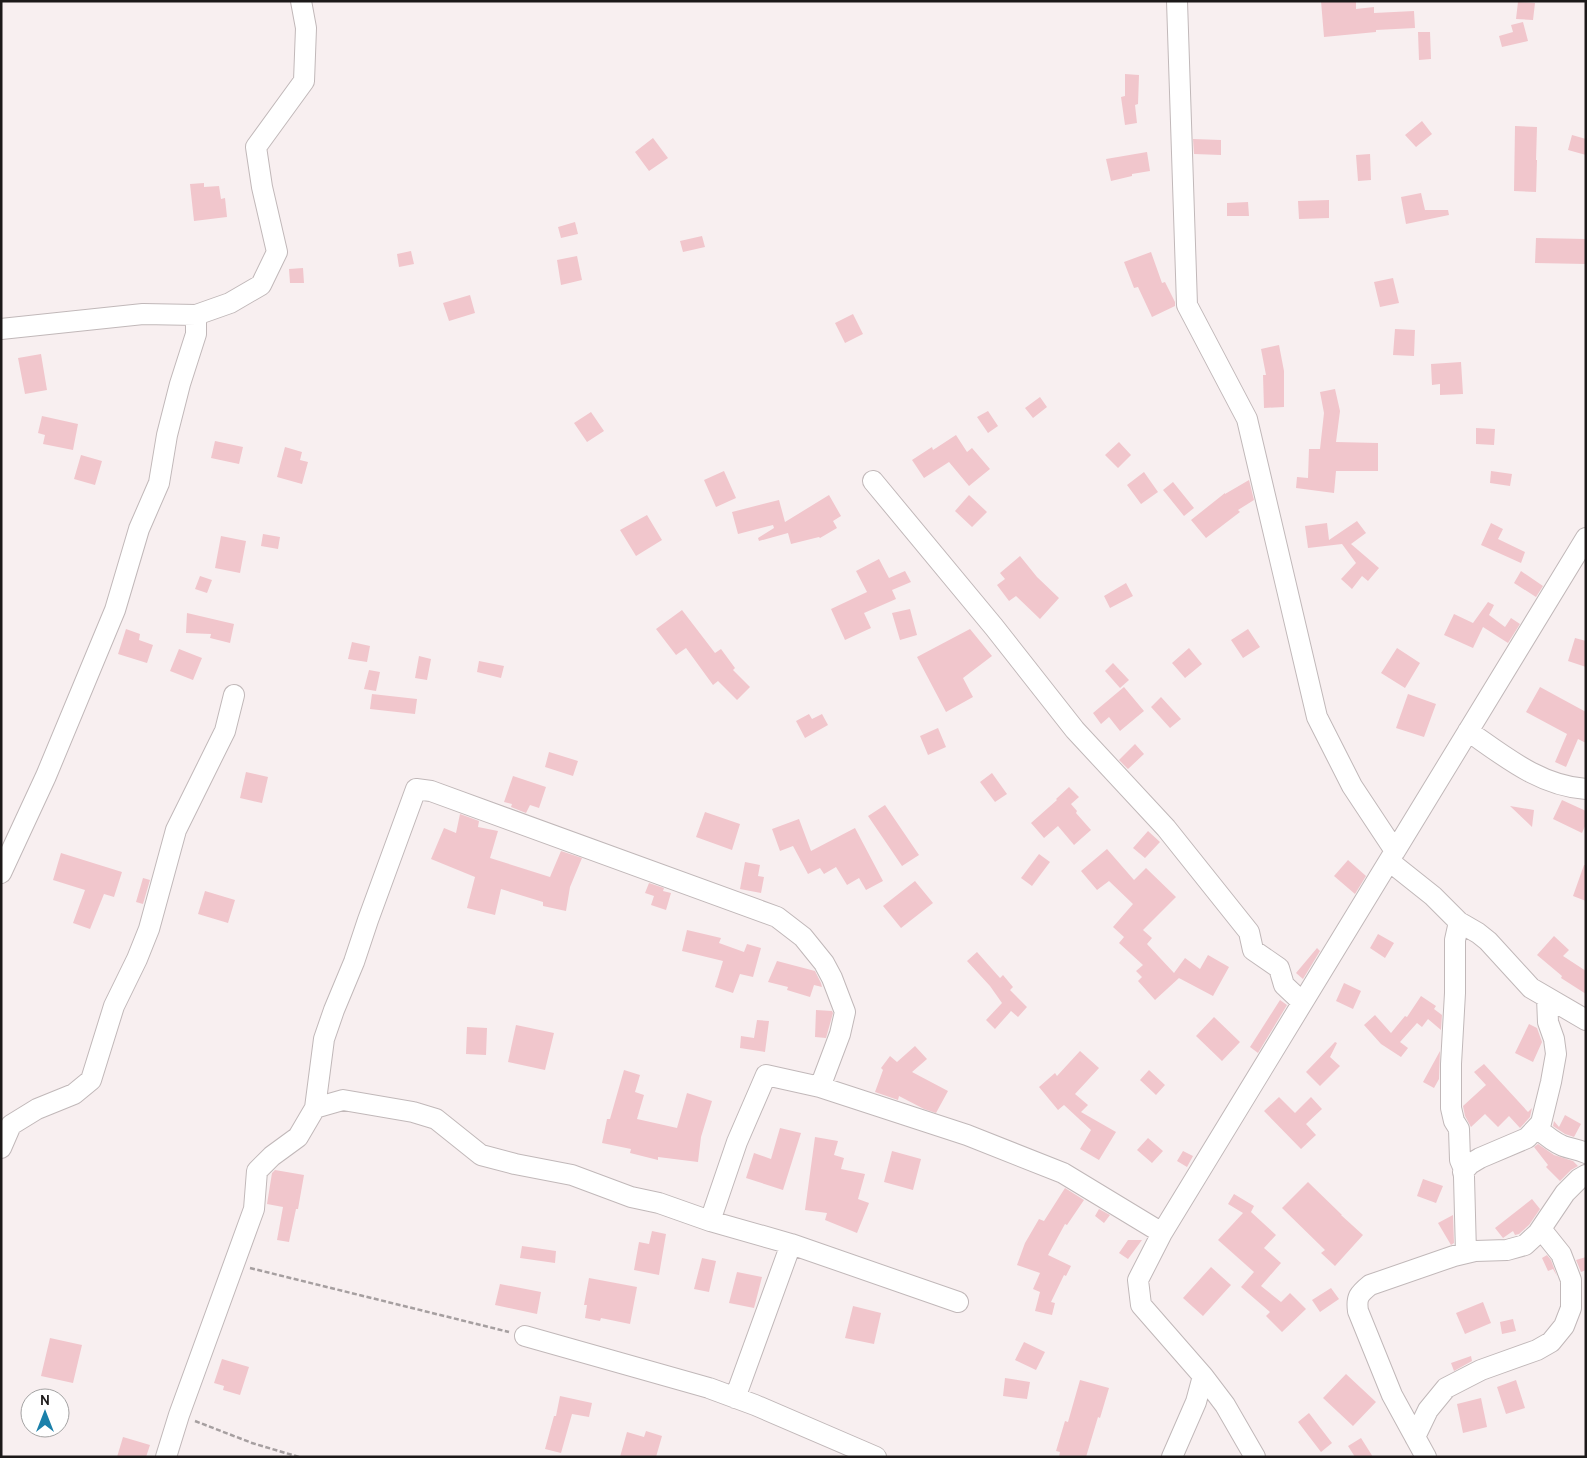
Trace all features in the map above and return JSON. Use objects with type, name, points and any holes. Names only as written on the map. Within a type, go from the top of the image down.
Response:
[{"type":"street","points":[[1,329],[144,314],[196,315],[230,303],[261,285],[277,252],[262,187],[256,147],[304,81],[306,28],[301,1]]},
{"type":"street","points":[[1177,1],[1187,305],[1247,419],[1317,717],[1352,786],[1392,856],[1460,922],[1488,940],[1531,988],[1586,1020]]},
{"type":"street","points":[[1,873],[46,776],[115,610],[139,528],[160,483],[167,435],[180,384],[196,334],[196,315]]},
{"type":"street","points":[[873,481],[994,627],[1075,730],[1166,828],[1249,932],[1253,950],[1279,968],[1284,985],[1302,1002]]},
{"type":"street","points":[[1255,1457],[1226,1404],[1141,1305],[1138,1280],[1162,1233],[1586,538]]},
{"type":"street","points":[[1,1148],[11,1125],[37,1109],[74,1094],[91,1080],[114,1006],[149,929],[176,830],[226,731],[234,695]]},
{"type":"street","points":[[1468,731],[1513,762],[1546,780],[1586,789]]},
{"type":"street","points":[[166,1457],[179,1415],[254,1210],[258,1171],[272,1156],[298,1136],[315,1108],[324,1039],[354,962],[416,789],[431,791],[777,917],[803,937],[824,963],[845,1012],[840,1034],[820,1087]]},
{"type":"street","points":[[1460,922],[1455,940],[1455,992],[1451,1064],[1452,1108],[1454,1121],[1459,1129],[1460,1160],[1463,1172],[1466,1253]]},
{"type":"street","points":[[1463,1172],[1470,1164],[1480,1158],[1527,1138],[1541,1123],[1556,1054],[1548,1022],[1547,998]]},
{"type":"street","points":[[710,1221],[737,1142],[766,1074],[820,1087],[967,1135],[1063,1173],[1162,1233]]},
{"type":"street","points":[[315,1108],[343,1100],[436,1118],[480,1154],[515,1164],[572,1175],[631,1197],[659,1203],[710,1221],[791,1244],[958,1302]]},
{"type":"street","points":[[1537,1128],[1552,1141],[1565,1147],[1577,1148],[1586,1153]]},
{"type":"street","points":[[1426,1457],[1392,1395],[1358,1311],[1357,1301],[1360,1293],[1370,1285],[1454,1256],[1475,1251],[1507,1250],[1525,1246],[1541,1229],[1566,1193],[1579,1179],[1586,1175]]},
{"type":"street","points":[[1415,1437],[1428,1410],[1446,1388],[1481,1370],[1537,1350],[1551,1342],[1564,1326],[1571,1308],[1570,1280],[1561,1254],[1541,1229]]},
{"type":"street","points":[[735,1398],[791,1244]]},
{"type":"street","points":[[525,1336],[709,1388],[876,1457]]},
{"type":"street","points":[[1172,1457],[1196,1402],[1203,1376]]},
{"type":"path","points":[[234,1264],[525,1336]]},
{"type":"path","points":[[179,1415],[252,1443],[299,1457]]},
{"type":"building","points":[[1321,1],[1356,1],[1356,9],[1374,7],[1374,13],[1414,11],[1415,28],[1376,30],[1376,32],[1324,37]]},
{"type":"building","points":[[1518,2],[1535,3],[1533,20],[1516,19]]},
{"type":"building","points":[[1523,22],[1528,41],[1502,47],[1499,36],[1513,32],[1511,25]]},
{"type":"building","points":[[1418,32],[1430,32],[1431,59],[1419,60]]},
{"type":"building","points":[[1125,74],[1139,75],[1138,104],[1135,105],[1137,123],[1125,125],[1121,97],[1125,96]]},
{"type":"building","points":[[1422,121],[1432,134],[1416,147],[1405,135]]},
{"type":"building","points":[[1515,126],[1537,127],[1536,192],[1514,191]]},
{"type":"building","points":[[1572,135],[1586,139],[1586,155],[1568,150]]},
{"type":"building","points":[[653,138],[668,158],[649,171],[635,152]]},
{"type":"building","points":[[1193,139],[1221,140],[1221,155],[1194,154]]},
{"type":"building","points":[[1147,152],[1150,171],[1132,174],[1132,176],[1111,181],[1106,159]]},
{"type":"building","points":[[1370,154],[1371,180],[1358,181],[1356,155]]},
{"type":"building","points":[[204,183],[204,187],[219,186],[221,199],[225,198],[227,217],[194,221],[190,184]]},
{"type":"building","points":[[1421,193],[1425,210],[1448,210],[1449,215],[1406,224],[1401,197]]},
{"type":"building","points":[[1329,200],[1329,218],[1299,219],[1298,201]]},
{"type":"building","points":[[1248,202],[1249,216],[1227,216],[1227,203]]},
{"type":"building","points":[[575,222],[578,234],[561,238],[558,227]]},
{"type":"building","points":[[702,236],[705,247],[683,252],[680,241]]},
{"type":"building","points":[[1536,238],[1586,239],[1586,264],[1535,263]]},
{"type":"building","points":[[411,251],[414,264],[399,267],[397,254]]},
{"type":"building","points":[[1151,252],[1162,283],[1165,282],[1175,302],[1175,306],[1152,317],[1138,287],[1134,288],[1124,262]]},
{"type":"building","points":[[577,256],[582,280],[561,285],[557,260]]},
{"type":"building","points":[[303,268],[304,283],[290,283],[289,269]]},
{"type":"building","points":[[1393,278],[1399,303],[1380,307],[1374,282]]},
{"type":"building","points":[[470,295],[475,313],[449,321],[443,303]]},
{"type":"building","points":[[853,314],[863,334],[845,343],[835,323]]},
{"type":"building","points":[[1395,329],[1415,330],[1414,356],[1393,355]]},
{"type":"building","points":[[1279,345],[1284,371],[1284,407],[1264,408],[1263,375],[1266,375],[1261,349]]},
{"type":"building","points":[[41,354],[47,390],[25,394],[18,358]]},
{"type":"building","points":[[1461,362],[1463,394],[1440,395],[1440,384],[1432,385],[1431,364]]},
{"type":"building","points":[[1335,389],[1340,411],[1336,442],[1378,443],[1378,471],[1336,471],[1334,493],[1296,488],[1297,477],[1308,478],[1309,449],[1320,449],[1324,413],[1320,392]]},
{"type":"building","points":[[1040,397],[1047,407],[1033,418],[1025,408]]},
{"type":"building","points":[[988,411],[998,426],[988,433],[977,417]]},
{"type":"building","points":[[591,412],[604,431],[587,442],[574,423]]},
{"type":"building","points":[[42,416],[78,424],[73,450],[43,444],[45,435],[38,433]]},
{"type":"building","points":[[1476,428],[1495,429],[1494,445],[1476,444]]},
{"type":"building","points":[[956,435],[967,452],[972,448],[990,469],[969,486],[949,462],[924,478],[912,460],[932,447],[933,450]]},
{"type":"building","points":[[215,441],[243,447],[239,464],[211,458]]},
{"type":"building","points":[[1119,442],[1131,455],[1118,468],[1105,455]]},
{"type":"building","points":[[285,447],[302,452],[300,460],[308,462],[302,484],[277,477]]},
{"type":"building","points":[[81,455],[102,461],[95,485],[74,479]]},
{"type":"building","points":[[724,471],[736,498],[716,507],[704,480]]},
{"type":"building","points":[[1491,471],[1512,474],[1510,486],[1490,483]]},
{"type":"building","points":[[1144,472],[1158,492],[1141,504],[1127,485]]},
{"type":"building","points":[[1249,480],[1254,500],[1238,510],[1240,512],[1206,538],[1191,520],[1225,493]]},
{"type":"building","points":[[1173,482],[1194,508],[1184,516],[1163,490]]},
{"type":"building","points":[[829,495],[841,516],[833,521],[837,528],[820,538],[791,544],[788,533],[759,541],[758,538],[774,528],[773,525],[738,534],[732,512],[779,500],[785,522]]},
{"type":"building","points":[[969,495],[987,512],[972,527],[955,511]]},
{"type":"building","points":[[647,515],[662,540],[636,556],[620,530]]},
{"type":"building","points":[[1357,521],[1366,533],[1351,544],[1379,568],[1368,581],[1362,576],[1352,589],[1341,579],[1356,563],[1342,544],[1308,548],[1305,526],[1327,523],[1329,540]]},
{"type":"building","points":[[1491,523],[1503,529],[1498,539],[1525,552],[1521,563],[1481,545]]},
{"type":"building","points":[[263,534],[280,537],[278,549],[261,546]]},
{"type":"building","points":[[221,536],[246,541],[240,573],[215,568]]},
{"type":"building","points":[[1020,556],[1037,577],[1059,598],[1040,619],[1016,596],[1009,601],[997,585],[1005,579],[1000,573]]},
{"type":"building","points":[[879,559],[889,578],[905,571],[911,582],[892,590],[896,599],[864,613],[871,628],[845,640],[831,609],[867,592],[856,571]]},
{"type":"building","points":[[1521,571],[1543,586],[1536,597],[1514,583]]},
{"type":"building","points":[[200,576],[212,580],[207,593],[195,589]]},
{"type":"building","points":[[1126,583],[1133,596],[1110,608],[1104,596]]},
{"type":"building","points":[[1488,602],[1494,605],[1489,615],[1505,627],[1511,618],[1520,624],[1508,643],[1483,627],[1473,648],[1444,635],[1454,614],[1473,623]]},
{"type":"building","points":[[910,609],[917,635],[900,640],[892,613]]},
{"type":"building","points":[[682,610],[715,653],[721,649],[735,668],[733,670],[750,687],[737,700],[718,681],[713,685],[686,648],[676,655],[656,629]]},
{"type":"building","points":[[187,613],[234,624],[230,643],[210,638],[211,634],[186,633]]},
{"type":"building","points":[[126,629],[140,634],[139,640],[153,645],[147,663],[118,654]]},
{"type":"building","points":[[970,629],[992,656],[963,678],[973,697],[946,712],[917,657]]},
{"type":"building","points":[[1248,629],[1260,647],[1243,658],[1231,640]]},
{"type":"building","points":[[1575,638],[1586,641],[1586,667],[1568,661]]},
{"type":"building","points":[[352,642],[370,646],[367,662],[348,659]]},
{"type":"building","points":[[1189,648],[1202,664],[1185,678],[1172,663]]},
{"type":"building","points":[[1397,648],[1420,663],[1405,688],[1381,673]]},
{"type":"building","points":[[179,649],[202,658],[193,680],[170,671]]},
{"type":"building","points":[[419,656],[431,659],[427,680],[415,678]]},
{"type":"building","points":[[479,661],[504,666],[501,678],[477,672]]},
{"type":"building","points":[[1113,663],[1129,680],[1120,688],[1105,671]]},
{"type":"building","points":[[369,670],[380,672],[376,691],[364,689]]},
{"type":"building","points":[[1124,687],[1144,711],[1120,731],[1109,717],[1101,724],[1093,713]]},
{"type":"building","points":[[1540,687],[1586,712],[1586,743],[1578,739],[1566,767],[1555,762],[1567,734],[1526,712]]},
{"type":"building","points":[[372,694],[417,699],[415,714],[370,709]]},
{"type":"building","points":[[1408,694],[1436,704],[1424,737],[1396,728]]},
{"type":"building","points":[[1161,697],[1181,719],[1170,728],[1151,707]]},
{"type":"building","points":[[809,714],[812,719],[822,714],[828,725],[805,738],[796,721]]},
{"type":"building","points":[[938,728],[946,747],[928,755],[920,736]]},
{"type":"building","points":[[1135,744],[1144,754],[1128,769],[1119,760]]},
{"type":"building","points":[[549,752],[578,761],[573,776],[545,767]]},
{"type":"building","points":[[246,772],[268,777],[262,803],[240,798]]},
{"type":"building","points":[[992,773],[1007,794],[995,802],[980,782]]},
{"type":"building","points":[[513,776],[546,787],[539,808],[530,805],[526,813],[511,807],[512,804],[504,802]]},
{"type":"building","points":[[1069,787],[1079,797],[1071,804],[1077,811],[1076,813],[1091,830],[1074,845],[1058,826],[1044,838],[1031,823]]},
{"type":"building","points":[[1562,800],[1586,811],[1586,824],[1582,833],[1553,819]]},
{"type":"building","points":[[885,805],[919,855],[902,866],[868,816]]},
{"type":"building","points":[[1510,806],[1534,810],[1532,827]]},
{"type":"building","points":[[705,812],[740,824],[732,850],[696,837]]},
{"type":"building","points":[[460,814],[479,821],[478,827],[498,831],[490,858],[550,877],[561,851],[582,858],[570,887],[566,911],[543,906],[543,902],[501,889],[495,915],[467,908],[475,877],[431,859],[444,828],[456,833]]},
{"type":"building","points":[[799,819],[811,851],[855,828],[883,881],[866,890],[859,878],[847,885],[836,867],[824,874],[820,868],[808,874],[793,846],[780,851],[772,829]]},
{"type":"building","points":[[1148,831],[1160,842],[1145,858],[1133,848]]},
{"type":"building","points":[[1107,849],[1134,880],[1146,868],[1176,897],[1143,930],[1152,938],[1147,944],[1174,973],[1185,958],[1200,969],[1208,955],[1229,967],[1213,996],[1179,978],[1155,1000],[1138,981],[1142,977],[1136,971],[1143,965],[1119,943],[1124,937],[1113,927],[1133,904],[1109,881],[1097,890],[1081,871]]},
{"type":"building","points":[[61,853],[122,872],[114,897],[104,894],[90,929],[73,923],[85,890],[53,880]]},
{"type":"building","points":[[1039,854],[1050,862],[1032,886],[1021,878]]},
{"type":"building","points":[[1348,860],[1366,876],[1355,894],[1334,876]]},
{"type":"building","points":[[745,862],[760,865],[758,876],[764,877],[761,893],[740,889]]},
{"type":"building","points":[[1584,865],[1586,865],[1586,901],[1573,896]]},
{"type":"building","points":[[143,878],[150,880],[143,904],[136,902]]},
{"type":"building","points":[[915,881],[933,903],[901,928],[883,906]]},
{"type":"building","points":[[649,883],[664,888],[663,891],[671,893],[666,910],[651,905],[654,896],[645,893]]},
{"type":"building","points":[[205,891],[235,900],[228,923],[198,914]]},
{"type":"building","points":[[687,930],[721,938],[719,943],[744,952],[747,944],[761,948],[753,977],[740,974],[733,993],[715,987],[723,961],[682,951]]},
{"type":"building","points":[[1378,934],[1394,943],[1385,958],[1370,948]]},
{"type":"building","points":[[1554,936],[1569,950],[1563,956],[1586,971],[1586,994],[1561,978],[1562,976],[1537,955]]},
{"type":"building","points":[[1317,948],[1320,951],[1303,979],[1296,973]]},
{"type":"building","points":[[977,952],[1000,978],[1003,975],[1013,987],[1010,990],[1027,1007],[1018,1017],[1011,1011],[995,1029],[986,1020],[1002,1003],[990,986],[967,961]]},
{"type":"building","points":[[777,961],[815,971],[822,987],[814,985],[810,997],[787,990],[788,987],[768,982]]},
{"type":"building","points":[[1344,983],[1361,991],[1353,1009],[1336,1001]]},
{"type":"building","points":[[1421,996],[1436,1006],[1434,1009],[1442,1015],[1441,1030],[1428,1019],[1422,1027],[1417,1023],[1400,1042],[1408,1048],[1401,1057],[1381,1044],[1364,1025],[1375,1015],[1391,1033],[1405,1016],[1407,1017]]},
{"type":"building","points":[[1280,1000],[1287,1005],[1258,1053],[1250,1047]]},
{"type":"building","points":[[816,1010],[832,1011],[833,1013],[826,1038],[815,1037]]},
{"type":"building","points":[[1214,1017],[1240,1042],[1222,1061],[1196,1036]]},
{"type":"building","points":[[757,1020],[769,1021],[765,1052],[740,1048],[741,1036],[754,1038]]},
{"type":"building","points":[[1529,1024],[1537,1028],[1542,1042],[1533,1062],[1515,1053]]},
{"type":"building","points":[[516,1025],[554,1033],[545,1070],[508,1062]]},
{"type":"building","points":[[467,1027],[487,1028],[486,1055],[466,1054]]},
{"type":"building","points":[[1335,1042],[1337,1043],[1330,1057],[1340,1066],[1320,1086],[1306,1072]]},
{"type":"building","points":[[915,1046],[927,1059],[912,1072],[948,1091],[936,1113],[899,1096],[898,1100],[875,1092],[883,1070],[881,1068],[890,1056],[897,1062]]},
{"type":"building","points":[[1080,1051],[1099,1068],[1075,1094],[1088,1105],[1081,1112],[1116,1132],[1099,1160],[1080,1149],[1091,1130],[1064,1105],[1058,1110],[1039,1087],[1055,1073],[1057,1076]]},
{"type":"building","points":[[1440,1051],[1439,1079],[1434,1088],[1423,1082]]},
{"type":"building","points":[[1484,1064],[1528,1112],[1532,1108],[1530,1117],[1520,1128],[1509,1116],[1498,1127],[1485,1114],[1471,1127],[1465,1116],[1463,1106],[1486,1085],[1474,1072]]},
{"type":"building","points":[[624,1070],[640,1075],[635,1092],[644,1095],[637,1119],[677,1128],[687,1093],[712,1101],[701,1137],[698,1162],[658,1157],[658,1160],[630,1153],[631,1149],[602,1143],[607,1119],[610,1119]]},
{"type":"building","points":[[1149,1070],[1165,1085],[1156,1095],[1140,1080]]},
{"type":"building","points":[[1279,1097],[1295,1113],[1311,1097],[1322,1109],[1306,1124],[1316,1135],[1301,1149],[1264,1111]]},
{"type":"building","points":[[1565,1115],[1581,1124],[1574,1137],[1565,1134],[1553,1126],[1554,1121],[1559,1127]]},
{"type":"building","points":[[780,1128],[801,1133],[783,1190],[746,1178],[754,1153],[771,1159]]},
{"type":"building","points":[[815,1137],[838,1141],[834,1155],[844,1158],[841,1169],[865,1174],[858,1199],[869,1203],[857,1233],[825,1220],[827,1213],[805,1210]]},
{"type":"building","points":[[1148,1138],[1163,1151],[1152,1163],[1137,1150]]},
{"type":"building","points":[[1538,1144],[1554,1155],[1573,1161],[1578,1166],[1560,1181],[1546,1167],[1548,1165],[1534,1147]]},
{"type":"building","points":[[892,1151],[921,1159],[913,1190],[884,1182]]},
{"type":"building","points":[[1183,1151],[1193,1156],[1187,1167],[1177,1161]]},
{"type":"building","points":[[275,1170],[304,1175],[298,1209],[296,1209],[289,1242],[277,1240],[283,1207],[267,1204],[272,1173]]},
{"type":"building","points":[[1423,1179],[1443,1186],[1436,1203],[1417,1196]]},
{"type":"building","points":[[1308,1182],[1363,1235],[1335,1266],[1321,1253],[1325,1250],[1282,1208]]},
{"type":"building","points":[[1065,1188],[1084,1200],[1067,1225],[1065,1224],[1048,1255],[1071,1266],[1066,1276],[1064,1275],[1051,1302],[1055,1303],[1052,1315],[1035,1311],[1040,1292],[1033,1289],[1040,1273],[1017,1265],[1025,1243],[1039,1219],[1044,1221]]},
{"type":"building","points":[[1234,1194],[1254,1206],[1251,1212],[1276,1235],[1264,1248],[1281,1263],[1261,1286],[1281,1302],[1290,1293],[1306,1309],[1282,1332],[1266,1316],[1270,1312],[1241,1287],[1254,1272],[1218,1240],[1243,1213],[1228,1204]]},
{"type":"building","points":[[1532,1199],[1540,1209],[1529,1225],[1519,1234],[1515,1235],[1513,1231],[1503,1238],[1495,1228]]},
{"type":"building","points":[[1099,1209],[1110,1215],[1104,1223],[1095,1216]]},
{"type":"building","points":[[1453,1215],[1454,1243],[1451,1245],[1438,1223]]},
{"type":"building","points":[[652,1231],[666,1234],[659,1275],[634,1270],[639,1242],[649,1244]]},
{"type":"building","points":[[1128,1240],[1142,1240],[1128,1259],[1119,1253]]},
{"type":"building","points":[[522,1246],[556,1251],[555,1263],[520,1258]]},
{"type":"building","points":[[1547,1255],[1557,1276],[1553,1269],[1548,1271],[1542,1258]]},
{"type":"building","points":[[1586,1257],[1586,1270],[1581,1272],[1576,1260]]},
{"type":"building","points":[[702,1258],[716,1261],[709,1292],[694,1289]]},
{"type":"building","points":[[1211,1267],[1231,1285],[1203,1316],[1183,1298]]},
{"type":"building","points":[[737,1272],[762,1277],[754,1308],[729,1303]]},
{"type":"building","points":[[589,1278],[637,1287],[630,1324],[601,1318],[600,1321],[585,1318],[587,1305],[584,1305]]},
{"type":"building","points":[[500,1284],[541,1292],[537,1314],[495,1305]]},
{"type":"building","points":[[1331,1288],[1339,1299],[1320,1312],[1312,1300]]},
{"type":"building","points":[[1483,1302],[1491,1323],[1465,1334],[1456,1313]]},
{"type":"building","points":[[853,1306],[881,1313],[874,1344],[845,1338]]},
{"type":"building","points":[[1513,1319],[1516,1331],[1502,1334],[1500,1322]]},
{"type":"building","points":[[50,1338],[82,1345],[73,1383],[41,1376]]},
{"type":"building","points":[[1024,1342],[1045,1352],[1036,1370],[1015,1360]]},
{"type":"building","points":[[1471,1356],[1472,1361],[1454,1371],[1451,1363]]},
{"type":"building","points":[[222,1359],[249,1367],[240,1395],[223,1390],[224,1386],[214,1383]]},
{"type":"building","points":[[1346,1374],[1376,1402],[1353,1426],[1323,1398]]},
{"type":"building","points":[[1005,1378],[1030,1382],[1027,1399],[1003,1396]]},
{"type":"building","points":[[1080,1380],[1109,1388],[1086,1457],[1059,1457],[1060,1452],[1056,1451],[1065,1421],[1068,1422]]},
{"type":"building","points":[[1516,1380],[1525,1408],[1506,1414],[1497,1387]]},
{"type":"building","points":[[560,1396],[592,1403],[589,1417],[572,1414],[561,1453],[545,1449],[554,1416],[556,1416]]},
{"type":"building","points":[[1481,1398],[1487,1427],[1463,1433],[1457,1404]]},
{"type":"building","points":[[1309,1413],[1332,1443],[1321,1452],[1298,1422]]},
{"type":"building","points":[[646,1431],[662,1436],[656,1457],[620,1457],[627,1432],[644,1437]]},
{"type":"building","points":[[123,1437],[150,1445],[146,1457],[117,1457]]},
{"type":"building","points":[[1361,1438],[1373,1457],[1355,1457],[1348,1446]]}]
